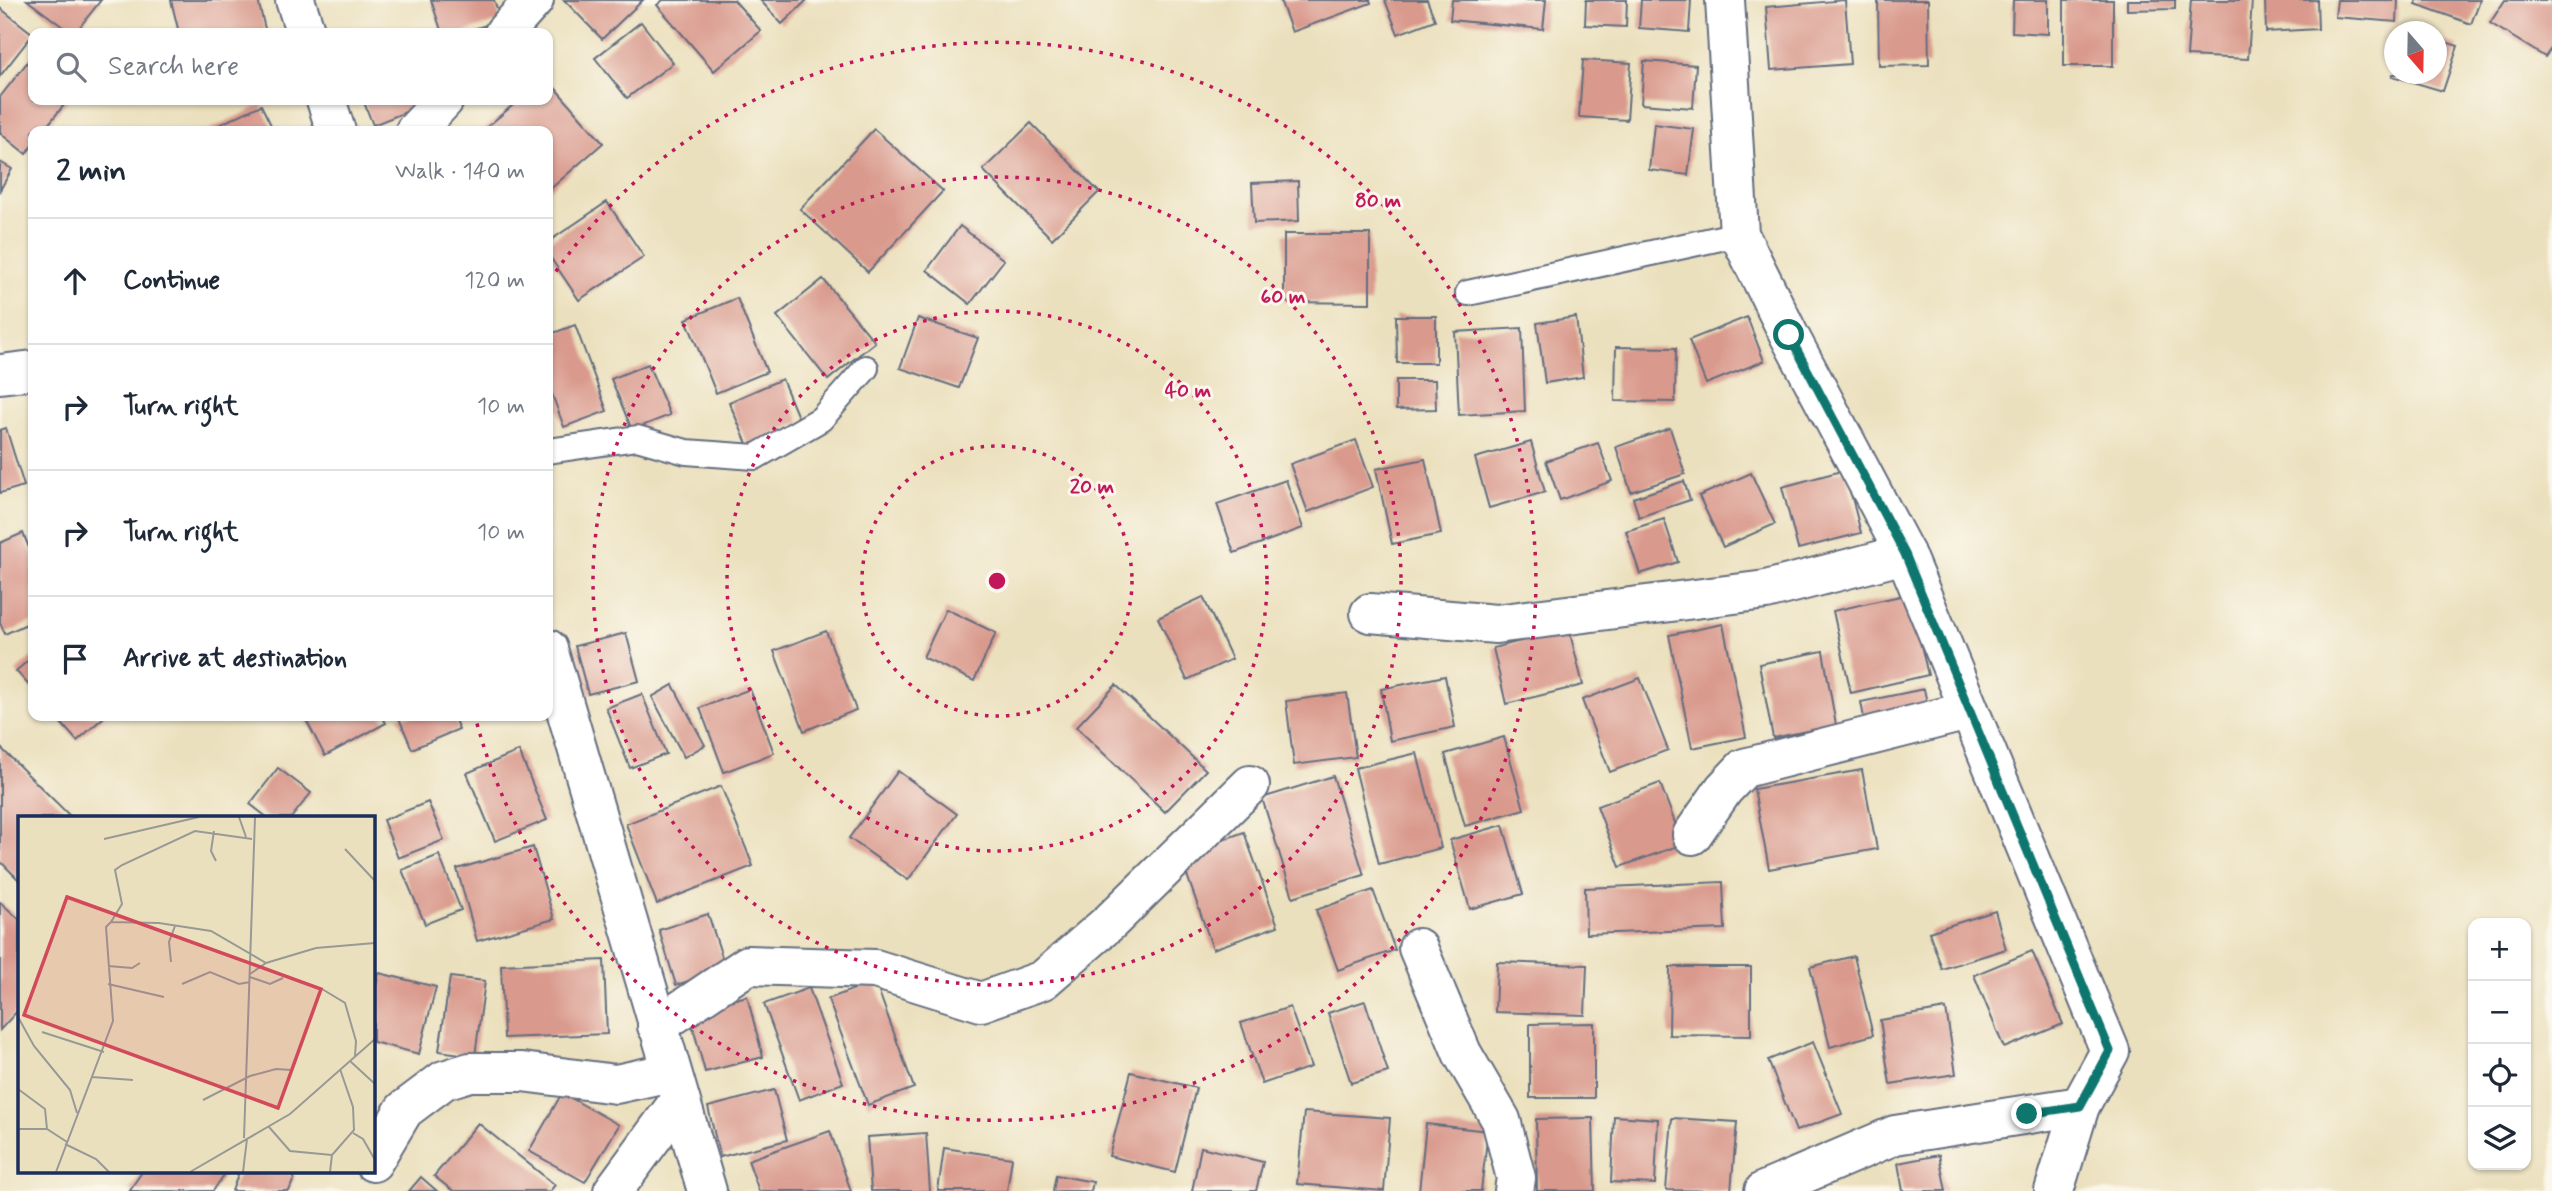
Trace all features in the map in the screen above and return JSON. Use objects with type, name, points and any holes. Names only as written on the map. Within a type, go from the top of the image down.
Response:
[{"type":"street","points":[[296,0],[304,28]]},
{"type":"street","points":[[509,28],[534,0]]},
{"type":"street","points":[[1725,0],[1739,234],[1789,335],[1905,554],[2110,1051],[2080,1106],[2054,1191]]},
{"type":"street","points":[[328,105],[334,126]]},
{"type":"street","points":[[420,126],[439,105]]},
{"type":"street","points":[[0,374],[28,371]]},
{"type":"street","points":[[1370,613],[1496,624],[1766,590],[1905,554]]},
{"type":"street","points":[[553,666],[707,1191]]},
{"type":"street","points":[[1692,835],[1724,789],[1744,768],[1968,711]]},
{"type":"street","points":[[657,1026],[748,965],[875,969],[981,1002],[1043,980],[1111,921],[1250,785]]},
{"type":"street","points":[[1418,948],[1462,1054],[1501,1119],[1516,1178],[1514,1191]]},
{"type":"street","points":[[374,1160],[404,1110],[444,1080],[470,1072],[522,1072],[616,1084],[675,1086]]},
{"type":"street","points":[[613,1191],[675,1086]]},
{"type":"street","points":[[1764,1191],[1895,1135],[2080,1106]]},
{"type":"lane","points":[[1468,293],[1739,234]]},
{"type":"lane","points":[[553,450],[637,438],[686,452],[755,457],[821,419],[866,368]]},
{"type":"building","points":[[27,0],[101,0],[79,28],[64,28]]},
{"type":"building","points":[[171,0],[258,0],[265,28],[178,28]]},
{"type":"building","points":[[431,0],[494,0],[501,20],[477,28],[440,28]]},
{"type":"building","points":[[564,0],[643,0],[602,39]]},
{"type":"building","points":[[663,0],[734,0],[761,31],[714,71],[657,5]]},
{"type":"building","points":[[760,0],[807,0],[782,24]]},
{"type":"building","points":[[1280,0],[1370,0],[1371,3],[1292,32]]},
{"type":"building","points":[[1385,0],[1427,0],[1435,20],[1398,34]]},
{"type":"building","points":[[1452,0],[1546,0],[1543,29],[1450,20]]},
{"type":"building","points":[[1586,0],[1627,0],[1626,27],[1585,25]]},
{"type":"building","points":[[1641,0],[1691,0],[1689,32],[1639,28]]},
{"type":"building","points":[[1845,0],[1850,64],[1771,70],[1766,7]]},
{"type":"building","points":[[1878,0],[1928,0],[1929,65],[1879,66]]},
{"type":"building","points":[[2013,0],[2048,0],[2048,34],[2012,32]]},
{"type":"building","points":[[2064,0],[2113,0],[2113,66],[2064,66]]},
{"type":"building","points":[[2127,0],[2175,0],[2175,9],[2127,10]]},
{"type":"building","points":[[2191,0],[2252,0],[2248,59],[2187,56]]},
{"type":"building","points":[[2265,0],[2317,0],[2318,29],[2266,32]]},
{"type":"building","points":[[2337,0],[2398,0],[2397,21],[2335,17]]},
{"type":"building","points":[[2417,0],[2480,0],[2471,24],[2416,4]]},
{"type":"building","points":[[2505,0],[2552,0],[2552,47],[2545,57],[2490,23]]},
{"type":"building","points":[[0,8],[28,30],[28,40],[0,76]]},
{"type":"building","points":[[641,22],[673,63],[627,98],[595,58]]},
{"type":"building","points":[[2447,42],[2458,46],[2447,79]]},
{"type":"building","points":[[1583,60],[1631,63],[1627,120],[1579,117]]},
{"type":"building","points":[[28,61],[28,105],[64,105],[47,126],[28,126],[26,154],[0,133],[0,97]]},
{"type":"building","points":[[1644,61],[1696,65],[1693,108],[1641,104]]},
{"type":"building","points":[[2419,84],[2445,84],[2443,91]]},
{"type":"building","points":[[553,86],[603,143],[553,187],[553,126],[488,126],[513,105],[553,105]]},
{"type":"building","points":[[261,105],[272,126],[217,126]]},
{"type":"building","points":[[365,105],[423,105],[373,125]]},
{"type":"building","points":[[1031,123],[1099,192],[1052,239],[983,170]]},
{"type":"building","points":[[1654,124],[1694,129],[1688,175],[1649,170]]},
{"type":"building","points":[[874,129],[943,191],[868,272],[800,209]]},
{"type":"building","points":[[0,162],[12,169],[0,190]]},
{"type":"building","points":[[1298,181],[1299,221],[1254,223],[1252,183]]},
{"type":"building","points":[[607,202],[644,257],[579,300],[553,261],[553,239]]},
{"type":"building","points":[[960,226],[1004,260],[970,304],[927,270]]},
{"type":"building","points":[[1284,234],[1370,234],[1370,303],[1284,302]]},
{"type":"building","points":[[823,279],[875,342],[828,380],[777,316]]},
{"type":"building","points":[[737,298],[767,372],[716,393],[686,319]]},
{"type":"building","points":[[1396,316],[1436,316],[1436,363],[1397,363]]},
{"type":"building","points":[[1576,317],[1583,377],[1545,383],[1537,323]]},
{"type":"building","points":[[1747,317],[1764,361],[1706,384],[1689,340]]},
{"type":"building","points":[[918,318],[978,338],[959,388],[900,368]]},
{"type":"building","points":[[575,325],[607,411],[564,427],[553,397],[553,333]]},
{"type":"building","points":[[1522,328],[1525,411],[1459,415],[1455,332]]},
{"type":"building","points":[[1616,347],[1676,348],[1675,402],[1615,401]]},
{"type":"building","points":[[648,364],[670,415],[632,430],[611,379]]},
{"type":"building","points":[[782,379],[800,422],[748,446],[729,402]]},
{"type":"building","points":[[1396,380],[1435,380],[1436,409],[1396,410]]},
{"type":"building","points":[[6,428],[24,486],[0,493],[0,430]]},
{"type":"building","points":[[1670,428],[1685,474],[1631,492],[1616,447]]},
{"type":"building","points":[[1356,440],[1373,487],[1308,512],[1290,464]]},
{"type":"building","points":[[1531,442],[1545,492],[1489,508],[1475,458]]},
{"type":"building","points":[[1598,443],[1612,481],[1560,500],[1546,461]]},
{"type":"building","points":[[1425,459],[1441,534],[1392,544],[1376,469]]},
{"type":"building","points":[[1845,470],[1861,533],[1798,549],[1782,487]]},
{"type":"building","points":[[1751,473],[1775,524],[1723,547],[1699,496]]},
{"type":"building","points":[[1286,480],[1303,528],[1234,553],[1217,504]]},
{"type":"building","points":[[1684,481],[1690,500],[1639,517],[1633,498]]},
{"type":"building","points":[[1664,519],[1678,562],[1640,574],[1626,531]]},
{"type":"building","points":[[23,533],[28,545],[28,623],[5,634],[0,623],[0,543]]},
{"type":"building","points":[[1909,594],[1928,675],[1851,693],[1833,611]]},
{"type":"building","points":[[1203,597],[1232,659],[1187,680],[1158,618]]},
{"type":"building","points":[[946,609],[996,633],[974,681],[923,657]]},
{"type":"building","points":[[1723,624],[1746,737],[1692,748],[1669,635]]},
{"type":"building","points":[[1569,629],[1583,685],[1506,704],[1493,648]]},
{"type":"building","points":[[826,631],[856,710],[804,731],[774,651]]},
{"type":"building","points":[[626,633],[639,681],[588,694],[575,646]]},
{"type":"building","points":[[1823,651],[1836,725],[1773,738],[1759,664]]},
{"type":"building","points":[[28,660],[28,684],[16,671]]},
{"type":"building","points":[[1445,676],[1455,727],[1390,741],[1381,689]]},
{"type":"building","points":[[1640,678],[1668,750],[1610,772],[1582,700]]},
{"type":"building","points":[[673,685],[705,745],[684,757],[652,697]]},
{"type":"building","points":[[1116,685],[1206,770],[1165,812],[1076,727]]},
{"type":"building","points":[[750,689],[774,753],[724,772],[700,708]]},
{"type":"building","points":[[1924,689],[1930,717],[1866,729],[1861,702]]},
{"type":"building","points":[[1347,693],[1356,757],[1294,765],[1286,701]]},
{"type":"building","points":[[642,694],[666,754],[630,768],[606,708]]},
{"type":"building","points":[[59,721],[99,721],[77,741]]},
{"type":"building","points":[[307,721],[386,723],[325,756]]},
{"type":"building","points":[[400,721],[455,721],[459,729],[412,749]]},
{"type":"building","points":[[1504,737],[1524,809],[1465,826],[1445,754]]},
{"type":"building","points":[[0,747],[70,816],[18,816],[18,879],[0,861]]},
{"type":"building","points":[[519,751],[547,820],[495,841],[467,773]]},
{"type":"building","points":[[1417,753],[1441,848],[1379,864],[1355,768]]},
{"type":"building","points":[[278,768],[311,793],[293,816],[265,816],[250,804]]},
{"type":"building","points":[[1862,770],[1877,849],[1769,869],[1754,789]]},
{"type":"building","points":[[898,771],[957,814],[908,880],[849,838]]},
{"type":"building","points":[[1333,776],[1364,875],[1293,897],[1262,798]]},
{"type":"building","points":[[1660,783],[1683,844],[1620,867],[1597,806]]},
{"type":"building","points":[[721,786],[753,866],[657,904],[626,824]]},
{"type":"building","points":[[428,802],[444,840],[398,858],[383,820]]},
{"type":"building","points":[[1503,825],[1523,894],[1470,909],[1450,840]]},
{"type":"building","points":[[1244,832],[1278,926],[1213,949],[1180,855]]},
{"type":"building","points":[[533,847],[554,919],[477,941],[457,869]]},
{"type":"building","points":[[439,855],[461,910],[425,924],[402,870]]},
{"type":"building","points":[[1723,882],[1725,929],[1586,934],[1585,888]]},
{"type":"building","points":[[1373,890],[1395,950],[1338,970],[1316,910]]},
{"type":"building","points":[[0,902],[18,918],[18,1010],[0,1030]]},
{"type":"building","points":[[1995,911],[2006,949],[1942,969],[1929,932]]},
{"type":"building","points":[[708,914],[726,969],[676,985],[659,930]]},
{"type":"building","points":[[2032,951],[2063,1024],[2004,1048],[1974,975]]},
{"type":"building","points":[[1854,956],[1873,1035],[1830,1047],[1810,967]]},
{"type":"building","points":[[604,960],[607,1034],[504,1038],[501,965]]},
{"type":"building","points":[[1497,962],[1587,965],[1585,1015],[1495,1012]]},
{"type":"building","points":[[1670,967],[1751,967],[1751,1036],[1669,1035]]},
{"type":"building","points":[[379,973],[436,987],[419,1054],[374,1042],[374,994]]},
{"type":"building","points":[[450,977],[485,981],[475,1056],[439,1051]]},
{"type":"building","points":[[875,981],[914,1088],[868,1105],[828,999]]},
{"type":"building","points":[[809,988],[843,1083],[799,1100],[764,1004]]},
{"type":"building","points":[[747,996],[763,1057],[705,1072],[689,1012]]},
{"type":"building","points":[[1365,1001],[1388,1072],[1351,1083],[1328,1013]]},
{"type":"building","points":[[1290,1007],[1311,1067],[1262,1084],[1241,1023]]},
{"type":"building","points":[[1946,1009],[1956,1074],[1890,1084],[1880,1020]]},
{"type":"building","points":[[1594,1023],[1594,1098],[1530,1098],[1530,1024]]},
{"type":"building","points":[[1813,1042],[1842,1114],[1796,1131],[1768,1060]]},
{"type":"building","points":[[1131,1072],[1196,1088],[1175,1172],[1109,1156]]},
{"type":"building","points":[[774,1090],[787,1140],[720,1157],[708,1107]]},
{"type":"building","points":[[562,1093],[619,1125],[585,1182],[529,1151]]},
{"type":"building","points":[[1304,1112],[1390,1118],[1384,1191],[1297,1184]]},
{"type":"building","points":[[1614,1116],[1658,1119],[1655,1184],[1611,1182]]},
{"type":"building","points":[[1593,1118],[1595,1191],[1537,1191],[1536,1119]]},
{"type":"building","points":[[1672,1118],[1737,1122],[1731,1191],[1666,1190]]},
{"type":"building","points":[[478,1123],[555,1185],[550,1191],[453,1191],[434,1176]]},
{"type":"building","points":[[1426,1124],[1488,1131],[1481,1191],[1419,1191]]},
{"type":"building","points":[[830,1131],[851,1191],[759,1191],[748,1160]]},
{"type":"building","points":[[926,1133],[930,1191],[871,1191],[867,1137]]},
{"type":"building","points":[[1201,1147],[1263,1162],[1256,1191],[1192,1191]]},
{"type":"building","points":[[944,1148],[1012,1158],[1007,1191],[938,1191]]},
{"type":"building","points":[[1939,1155],[1946,1191],[1903,1191],[1898,1163]]},
{"type":"building","points":[[141,1174],[225,1174],[213,1191],[129,1191]]},
{"type":"building","points":[[238,1174],[295,1176],[289,1191],[232,1191]]},
{"type":"building","points":[[1056,1175],[1093,1182],[1091,1191],[1053,1191]]},
{"type":"building","points":[[421,1177],[437,1191],[409,1191]]},
{"type":"route","points":[[1789,335],[1905,554],[2110,1051],[2080,1106],[2027,1114]]}]
